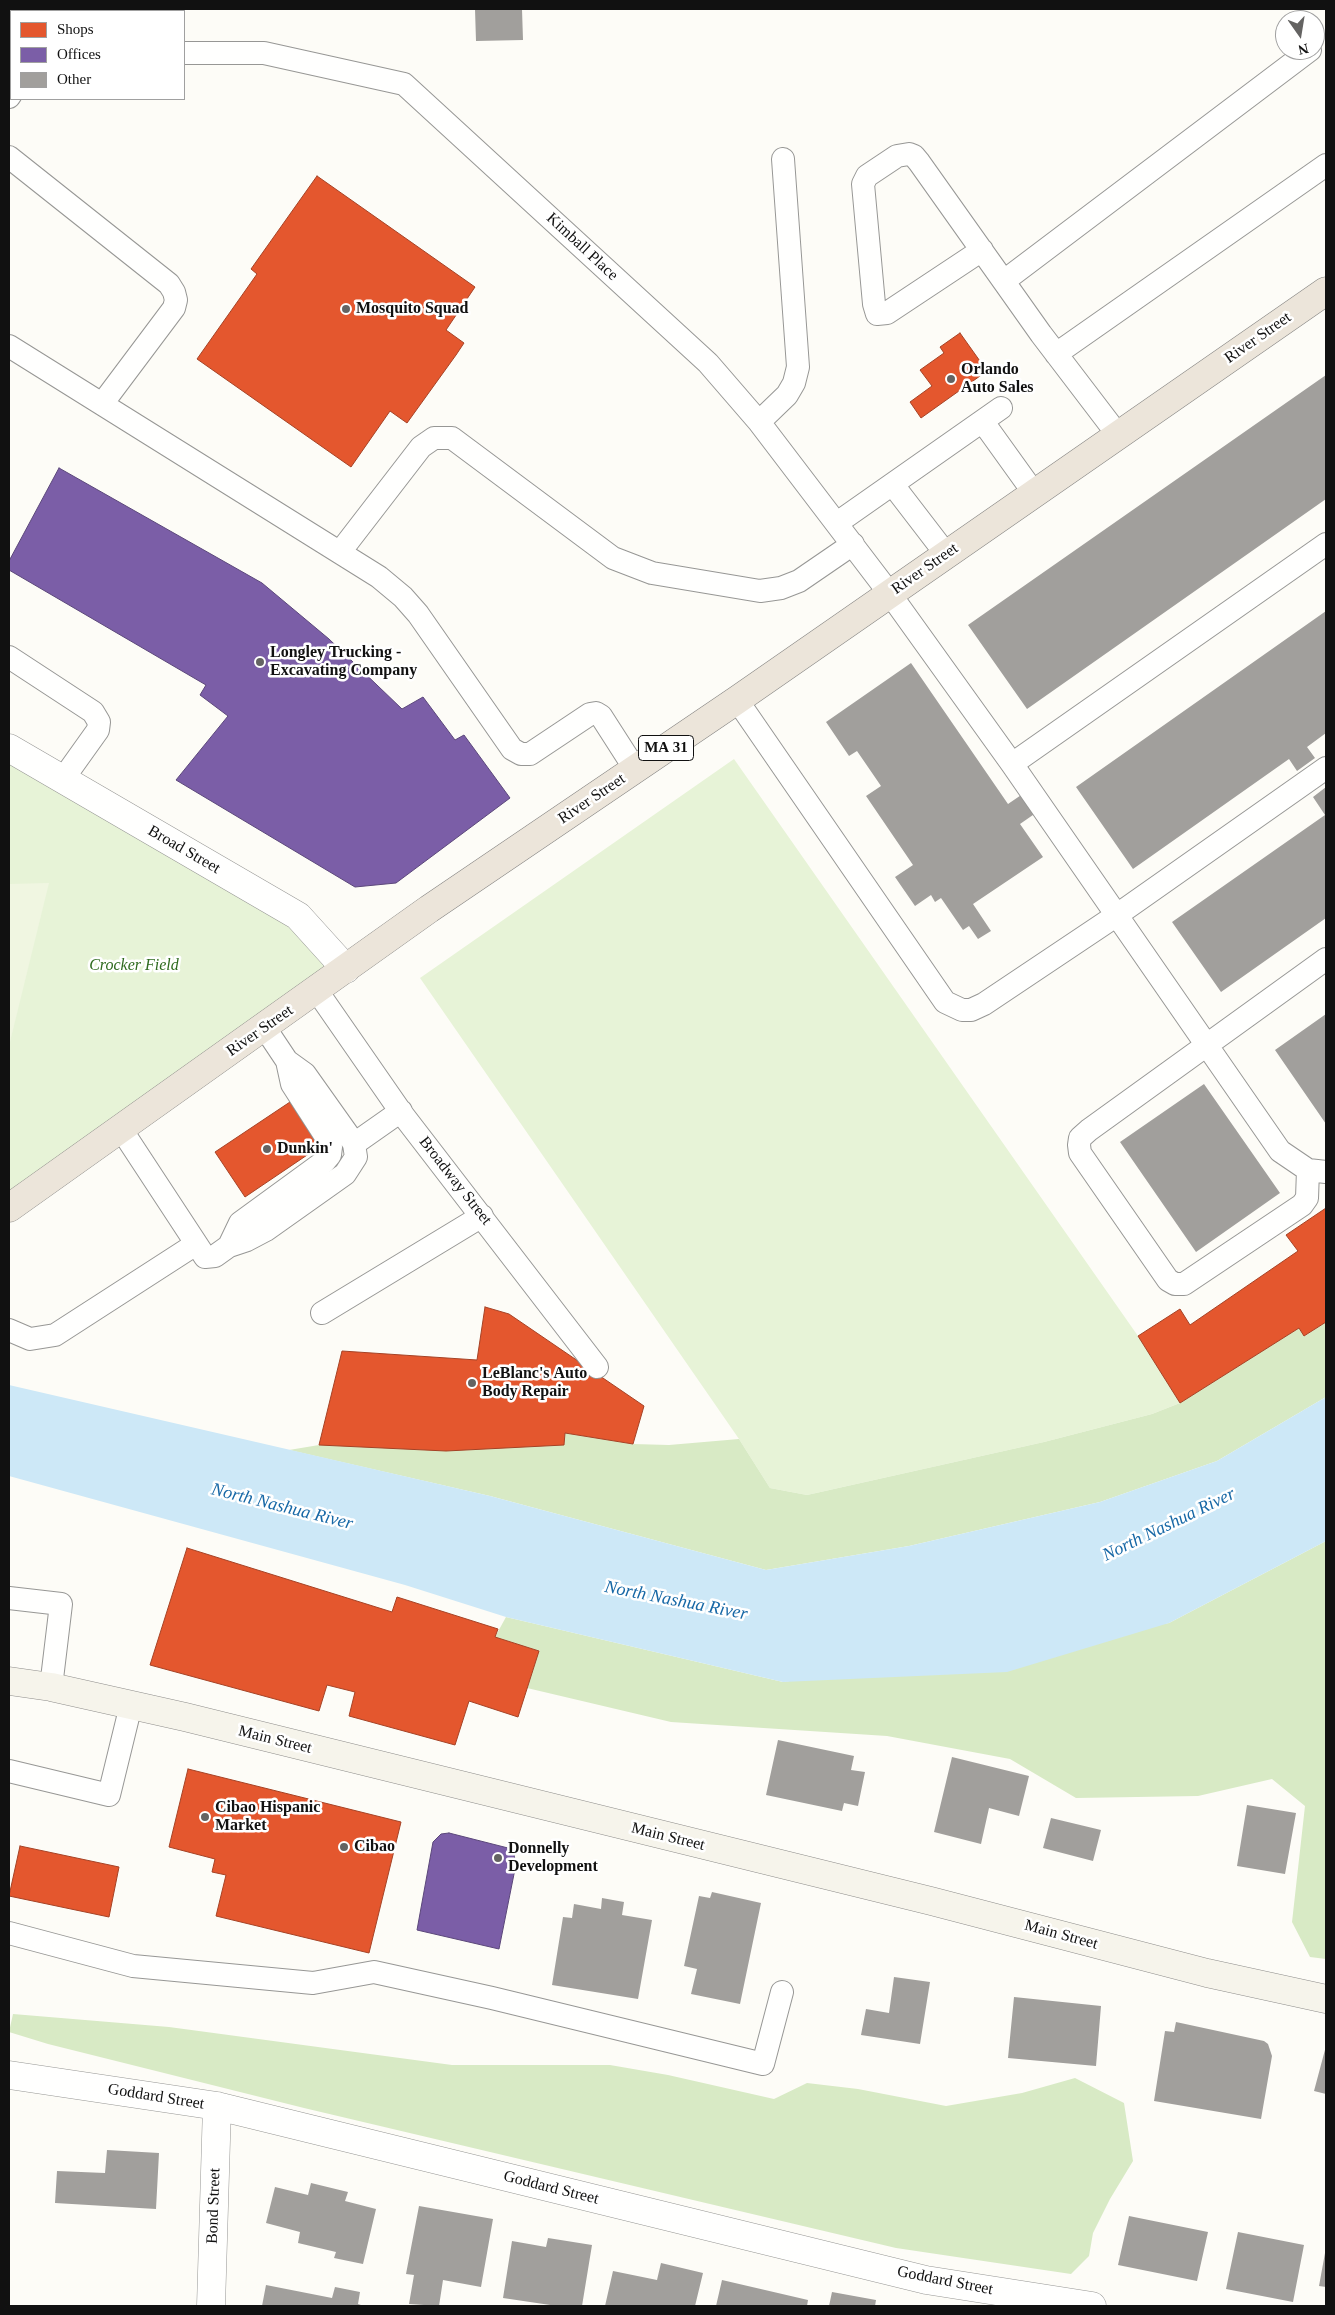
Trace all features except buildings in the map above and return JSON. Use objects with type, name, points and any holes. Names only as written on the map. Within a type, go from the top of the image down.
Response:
[{"type":"highway","name":"River Street","points":[[9,1208],[346,969],[1326,291]]},
{"type":"main road","name":"Main Street","points":[[9,1683],[51,1686],[131,1705],[921,1899],[1207,1973],[1326,2000]]},
{"type":"street","name":"Broad Street","points":[[9,748],[298,916],[346,969]]},
{"type":"street","name":"Goddard Street","points":[[9,2075],[217,2106],[926,2280],[1092,2306]]},
{"type":"street","name":"Bond Street","points":[[211,2306],[217,2106]]},
{"type":"lane","name":"Kimball Place","points":[[185,53],[264,53],[404,84],[708,363],[758,422],[890,594],[1012,764],[1280,1151],[1317,1171]]},
{"type":"lane","points":[[1004,281],[1297,60]]},
{"type":"lane","points":[[982,250],[887,313],[877,314],[874,304],[863,184],[867,176],[897,156],[909,154],[914,156],[982,250],[1056,354],[1118,435]]},
{"type":"lane","points":[[9,157],[169,284],[174,292],[176,300],[174,308],[102,404]]},
{"type":"lane","points":[[758,422],[787,395],[794,383],[798,368],[783,159]]},
{"type":"lane","points":[[1056,354],[1326,166]]},
{"type":"lane","points":[[9,346],[379,577],[403,597],[418,614],[512,749],[521,754],[530,754],[590,714],[596,713],[601,716],[634,769]]},
{"type":"lane","points":[[837,523],[1001,408]]},
{"type":"lane","points":[[983,422],[1034,493]]},
{"type":"lane","points":[[340,552],[420,447],[434,438],[452,438],[612,558],[652,573],[760,591],[781,588],[799,581],[853,544]]},
{"type":"lane","points":[[893,485],[946,554]]},
{"type":"lane","points":[[1012,764],[1326,544]]},
{"type":"lane","points":[[9,657],[93,712],[99,722],[98,730],[64,779]]},
{"type":"lane","points":[[737,700],[945,1002],[953,1008],[971,1010],[984,1004],[1117,915],[1326,768]]},
{"type":"lane","points":[[1317,1171],[1308,1198],[1302,1204],[1184,1284],[1175,1284],[1168,1280],[1080,1153],[1080,1138],[1326,959]]},
{"type":"lane","name":"Broadway Street","points":[[317,991],[401,1111],[597,1367]]},
{"type":"lane","points":[[121,1129],[205,1257],[215,1256],[228,1246],[247,1240],[266,1230],[345,1174],[356,1157],[354,1144],[305,1074],[287,1061],[265,1028]]},
{"type":"lane","points":[[228,1246],[242,1221],[325,1161],[330,1155],[331,1147],[328,1140],[292,1084],[287,1061]]},
{"type":"lane","points":[[354,1144],[401,1111]]},
{"type":"lane","points":[[322,1313],[482,1216]]},
{"type":"lane","points":[[9,1330],[30,1338],[55,1335],[196,1244]]},
{"type":"lane","points":[[9,1598],[61,1604],[51,1686]]},
{"type":"lane","points":[[9,1771],[109,1795],[131,1705]]},
{"type":"lane","points":[[9,1933],[133,1966],[313,1983],[374,1972],[492,1998],[763,2064],[782,1992]]},
{"type":"green space","name":"Crocker Field","points":[[9,748],[298,916],[346,969],[9,1208]]},
{"type":"green space","points":[[734,759],[1138,1336],[1180,1403],[1152,1414],[1044,1442],[807,1495],[770,1488],[739,1439],[420,978]]},
{"type":"green space","points":[[49,883],[9,1046],[9,884]]},
{"type":"green space","points":[[1326,1322],[1326,1397],[1217,1461],[1100,1502],[909,1546],[766,1570],[490,1496],[289,1450],[319,1445],[564,1445],[565,1433],[633,1444],[669,1445],[739,1439],[770,1488],[807,1495],[1044,1442],[1152,1414],[1180,1403],[1299,1328],[1305,1336]]},
{"type":"green space","points":[[1326,1541],[1326,1959],[1310,1957],[1292,1922],[1305,1806],[1272,1779],[1198,1796],[1076,1798],[1010,1759],[887,1736],[671,1722],[527,1688],[539,1651],[495,1637],[506,1617],[783,1682],[1169,1623]]},
{"type":"green space","points":[[13,2014],[169,2027],[452,2065],[610,2065],[668,2075],[774,2099],[807,2083],[858,2089],[946,2106],[1022,2093],[1075,2078],[1124,2103],[1133,2161],[1110,2199],[1093,2233],[1089,2256],[1071,2274],[896,2248],[304,2108],[48,2044],[9,2032]]},
{"type":"water","name":"North Nashua River","points":[[9,1385],[490,1496],[766,1570],[909,1546],[1100,1502],[1217,1461],[1326,1397],[1326,1541],[1169,1623],[1007,1672],[783,1682],[506,1617],[405,1585],[9,1476]]},
{"type":"place","name":"Mosquito Squad","points":[[346,309]]},
{"type":"place","name":"Orlando Auto Sales","points":[[951,379]]},
{"type":"place","name":"Longley Trucking - Excavating Company","points":[[260,662]]},
{"type":"place","name":"Dunkin'","points":[[267,1149]]},
{"type":"place","name":"LeBlanc's Auto Body Repair","points":[[472,1383]]},
{"type":"place","name":"Cibao Hispanic Market","points":[[205,1817]]},
{"type":"place","name":"Cibao","points":[[344,1847]]},
{"type":"place","name":"Donnelly Development","points":[[498,1858]]}]
